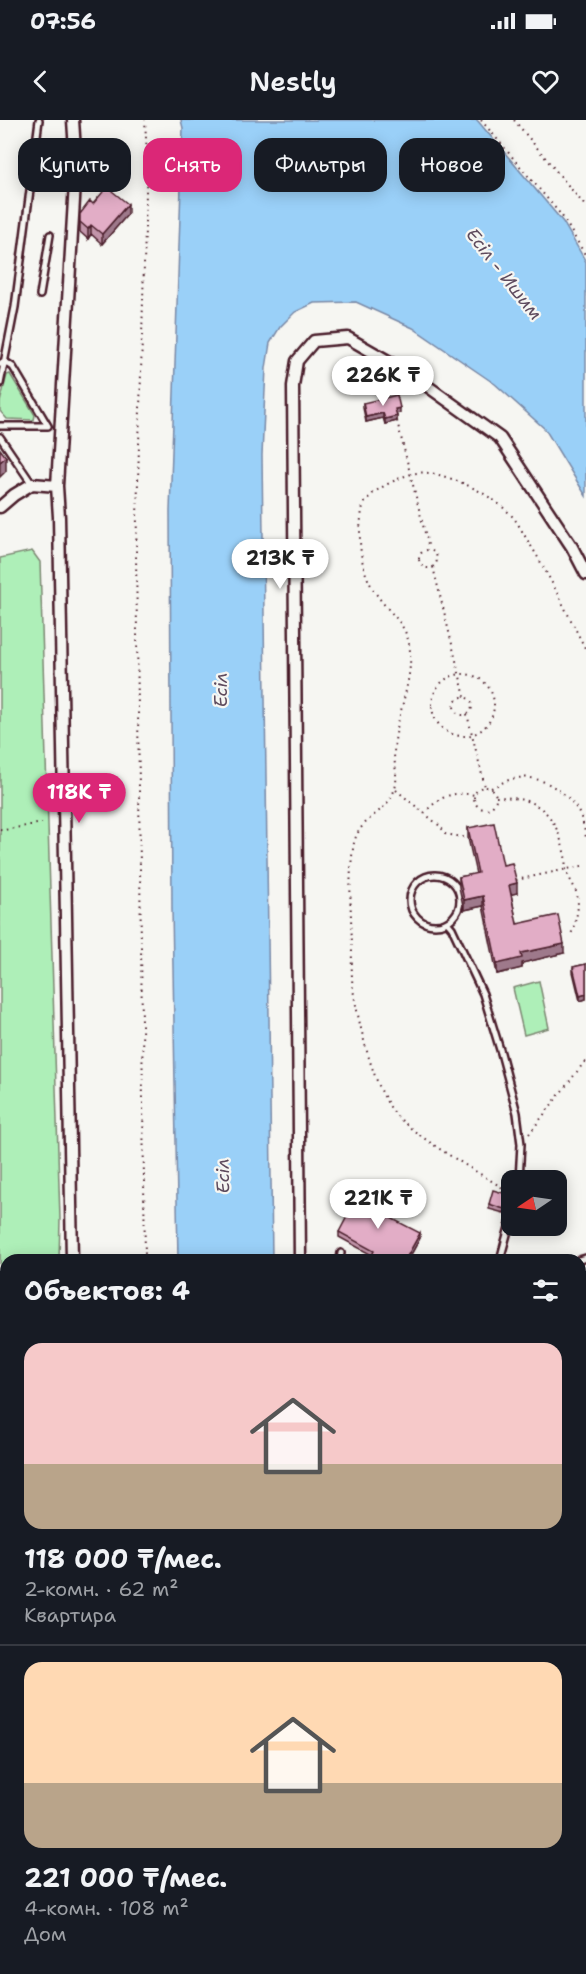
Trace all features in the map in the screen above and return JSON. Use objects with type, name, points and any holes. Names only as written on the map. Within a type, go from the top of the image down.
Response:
[{"type":"street","points":[[72,1254],[57,486],[76,166],[73,120]]},
{"type":"street","points":[[300,1254],[293,386],[297,361],[314,341],[348,338],[409,373],[500,438],[572,547],[586,574]]},
{"type":"street","points":[[0,507],[32,483],[57,486]]},
{"type":"lane","points":[[0,384],[2,363],[15,307],[39,120]]},
{"type":"lane","points":[[40,295],[50,235]]},
{"type":"lane","points":[[0,338],[8,343]]},
{"type":"lane","points":[[0,426],[48,426],[14,367],[2,363]]},
{"type":"lane","points":[[0,437],[32,483]]},
{"type":"lane","points":[[429,876],[443,876],[454,885],[460,898],[457,912],[447,922],[434,926],[420,921],[411,910],[410,896],[416,883],[429,876]]},
{"type":"lane","points":[[447,922],[483,994],[517,1113],[521,1144],[520,1170]]},
{"type":"lane","points":[[502,1254],[507,1236]]},
{"type":"path","points":[[145,120],[147,156],[136,554],[145,1254]]},
{"type":"path","points":[[481,120],[562,216],[586,256]]},
{"type":"path","points":[[514,120],[586,207]]},
{"type":"path","points":[[397,421],[429,549],[437,557],[437,563],[428,569],[422,566],[419,555],[429,549]]},
{"type":"path","points":[[501,1187],[399,1118],[381,1094],[365,1042],[353,987],[351,900],[354,842],[362,825],[386,805],[396,790],[394,752],[399,713],[410,663],[409,637],[395,615],[373,589],[363,568],[360,534],[362,506],[378,489],[410,474],[429,471],[458,481],[488,497],[511,514],[543,566],[586,650]]},
{"type":"path","points":[[433,567],[465,697],[471,702],[471,709],[467,714],[461,715],[453,706],[455,700],[465,697]]},
{"type":"path","points":[[459,674],[470,674],[487,684],[495,703],[494,714],[489,723],[482,730],[462,737],[452,735],[443,729],[432,712],[435,691],[449,677],[459,674]]},
{"type":"path","points":[[467,714],[485,787]]},
{"type":"path","points":[[491,788],[496,797],[493,806],[486,809],[480,807],[475,802],[478,789],[491,788],[506,780],[519,777],[535,778],[570,800],[580,815],[586,838]]},
{"type":"path","points":[[396,790],[441,827],[445,834],[468,838]]},
{"type":"path","points":[[424,813],[435,802],[457,792],[475,795]]},
{"type":"path","points":[[496,797],[514,797],[528,801],[551,817],[560,836],[566,869],[577,895],[578,914],[571,935]]},
{"type":"path","points":[[0,829],[42,823]]},
{"type":"path","points":[[514,881],[586,865]]},
{"type":"path","points":[[521,1144],[586,1060]]},
{"type":"green space","points":[[10,374],[35,415],[34,420],[7,419],[0,411],[7,375]]},
{"type":"green space","points":[[32,551],[40,562],[60,1219],[59,1254],[0,1254],[0,558]]},
{"type":"green space","points":[[539,981],[549,1028],[524,1035],[513,988]]},
{"type":"water","points":[[181,120],[477,120],[492,138],[399,138],[399,192],[505,192],[505,153],[563,222],[586,262],[586,496],[545,429],[495,384],[413,328],[356,302],[314,303],[295,312],[280,327],[270,343],[266,368],[262,455],[272,1254],[178,1254],[172,909],[170,511],[181,192],[242,192],[242,138],[183,138]]},
{"type":"building","points":[[103,192],[113,192],[128,204],[102,234],[91,225],[88,229],[80,222],[80,214],[90,201],[93,204]]},
{"type":"building","points":[[397,395],[400,408],[395,409],[397,416],[385,419],[383,413],[366,417],[363,403]]},
{"type":"building","points":[[0,449],[6,457],[0,462]]},
{"type":"building","points":[[494,823],[503,865],[512,863],[517,883],[509,885],[517,924],[558,915],[564,944],[521,953],[522,958],[497,964],[483,896],[464,900],[459,877],[478,873],[468,828]]},
{"type":"building","points":[[586,964],[586,994],[580,996],[573,967]]},
{"type":"building","points":[[361,1190],[386,1203],[381,1213],[420,1233],[408,1254],[372,1254],[374,1251],[339,1232]]},
{"type":"building","points":[[493,1190],[501,1192],[501,1208],[489,1204]]},
{"type":"water label","name":"Есіл - Ишим","points":[[504,274]]},
{"type":"water label","name":"Есіл","points":[[221,690]]},
{"type":"water label","name":"Есіл","points":[[223,1176]]}]
